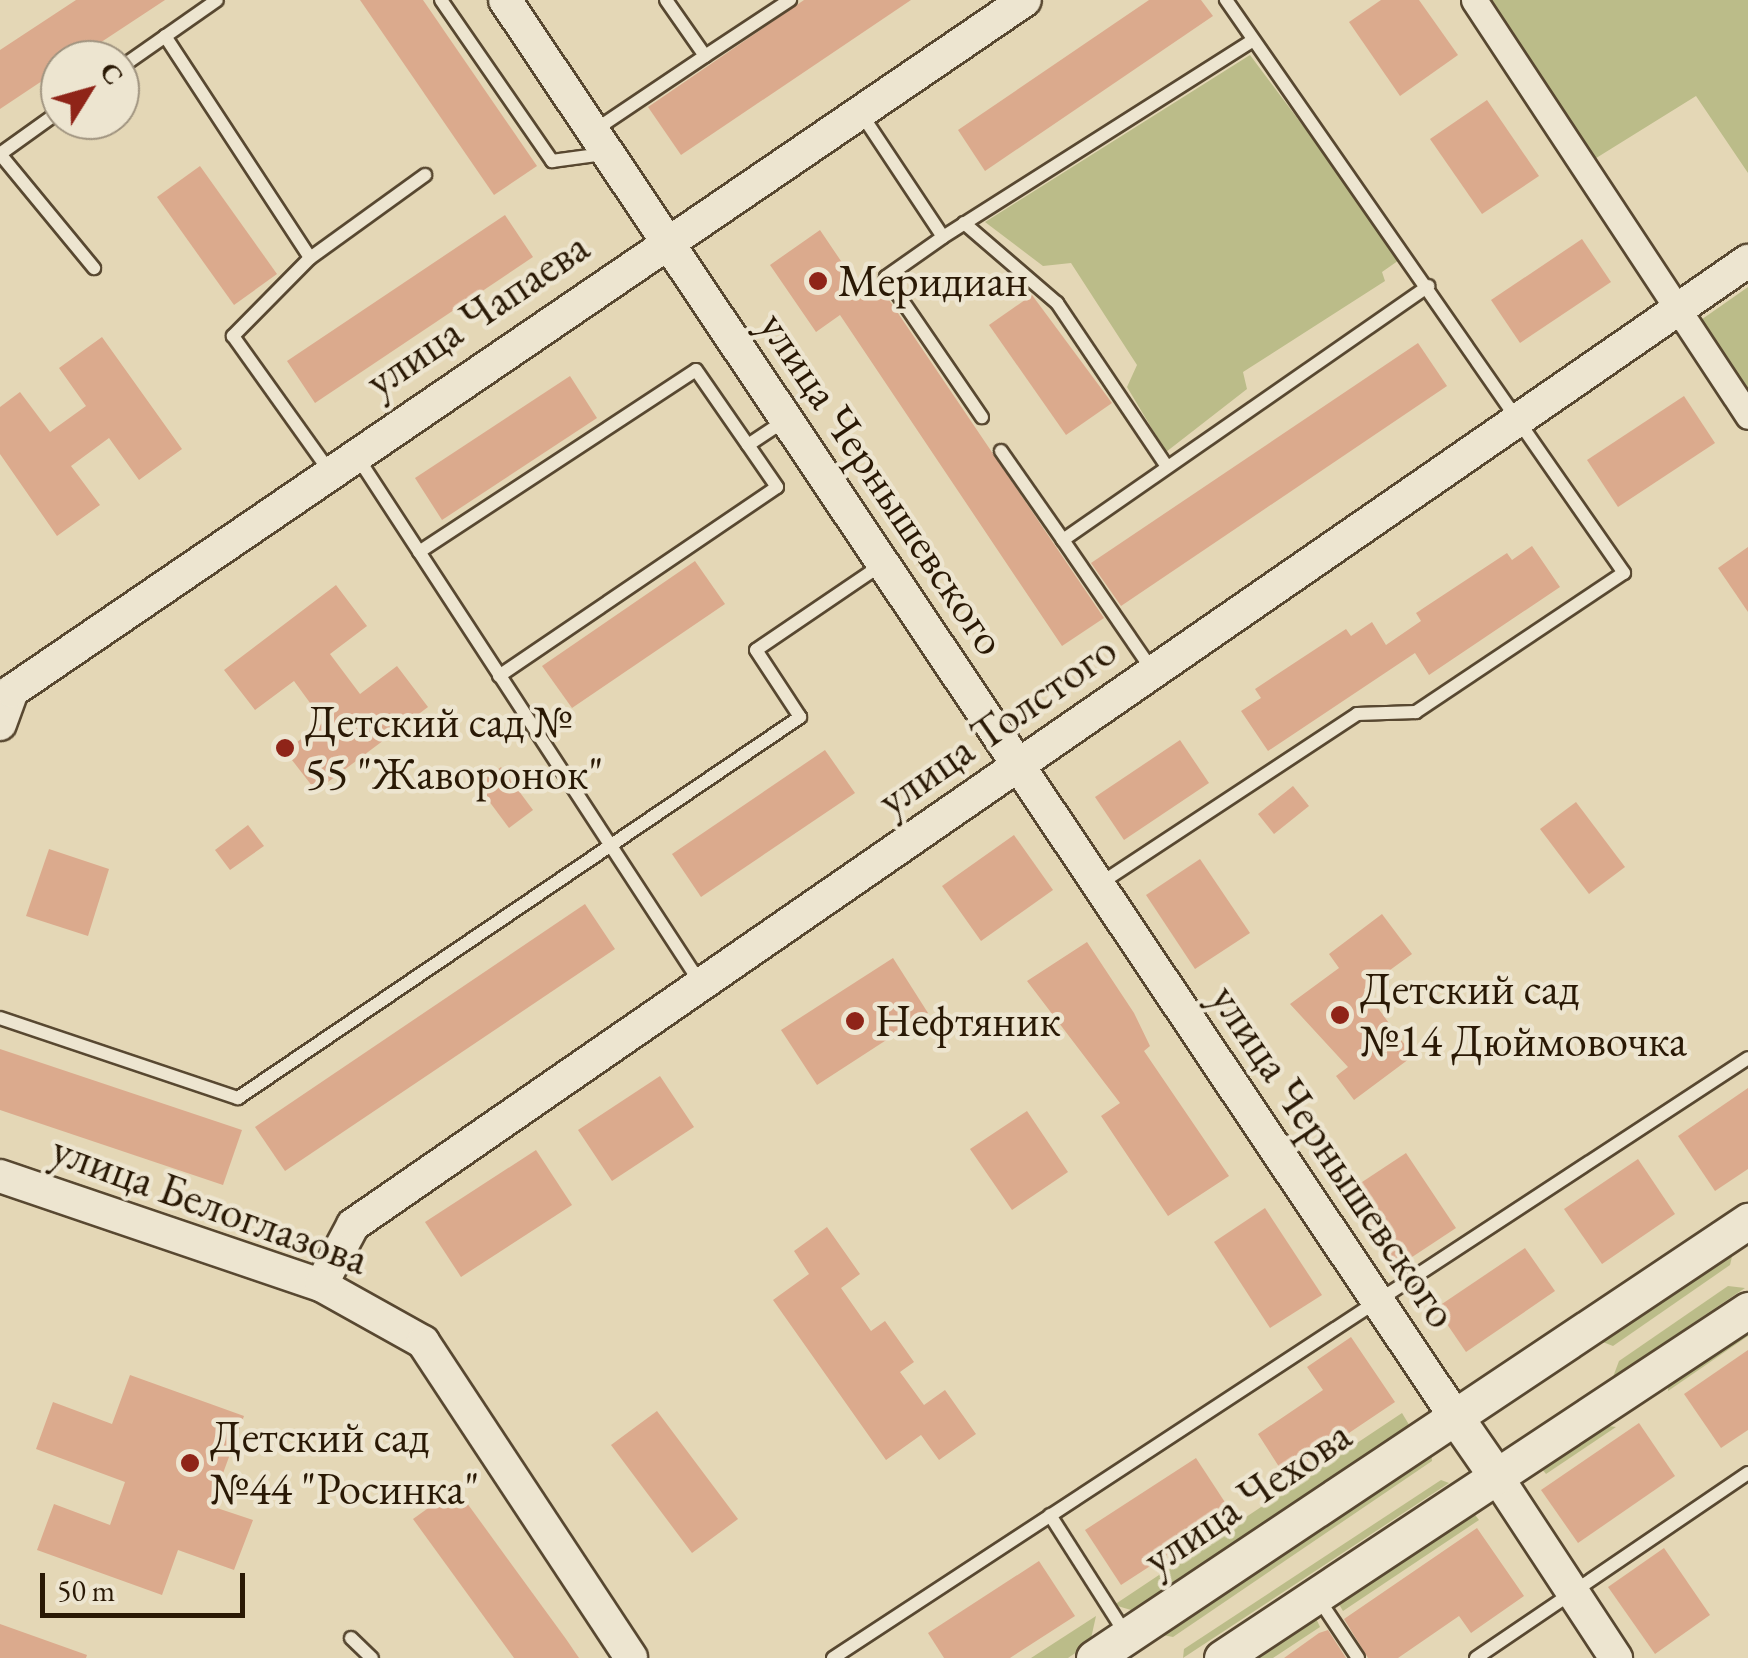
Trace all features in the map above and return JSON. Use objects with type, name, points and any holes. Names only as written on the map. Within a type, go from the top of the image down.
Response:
[{"type":"main road","name":"улица Чехова","points":[[1094,1658],[1748,1221]]},
{"type":"main road","points":[[1222,1658],[1748,1310]]},
{"type":"main road","points":[[1454,1415],[1496,1477]]},
{"type":"street","name":"улица Чернышевского","points":[[504,0],[1454,1415]]},
{"type":"street","name":"улица Чапаева","points":[[0,724],[6,683],[1026,0]]},
{"type":"street","points":[[1474,0],[1748,416]]},
{"type":"street","name":"улица Толстого","points":[[320,1284],[353,1225],[1748,261]]},
{"type":"street","name":"улица Белоглазова","points":[[0,1176],[320,1284],[396,1323],[440,1361],[632,1658]]},
{"type":"street","points":[[1496,1477],[1616,1658]]},
{"type":"lane","points":[[140,54],[217,0]]},
{"type":"lane","points":[[441,0],[552,161],[600,143],[706,56],[790,0]]},
{"type":"lane","points":[[666,0],[706,56]]},
{"type":"lane","points":[[1098,884],[1357,714],[1416,712],[1624,574],[1428,286],[1226,0]]},
{"type":"lane","points":[[165,36],[310,258]]},
{"type":"lane","points":[[982,417],[886,277],[1252,41]]},
{"type":"lane","points":[[860,112],[943,238]]},
{"type":"lane","points":[[40,125],[0,154],[94,268]]},
{"type":"lane","points":[[425,175],[310,258],[233,336],[419,552],[701,984]]},
{"type":"lane","points":[[964,224],[1057,302],[1167,467]]},
{"type":"lane","points":[[1062,540],[1428,286]]},
{"type":"lane","points":[[419,552],[696,370],[777,487],[499,676]]},
{"type":"lane","points":[[748,444],[786,420]]},
{"type":"lane","points":[[1002,451],[1154,672]]},
{"type":"lane","points":[[0,1018],[238,1098],[800,717],[756,650],[882,564]]},
{"type":"lane","points":[[833,1658],[1748,1058]]},
{"type":"lane","points":[[1476,1658],[1748,1473]]},
{"type":"lane","points":[[1050,1515],[1127,1636]]},
{"type":"lane","points":[[1316,1596],[1358,1658]]},
{"type":"lane","points":[[351,1638],[372,1658]]},
{"type":"green space","points":[[1487,0],[1748,0],[1748,173],[1696,96],[1593,160]]},
{"type":"green space","points":[[1250,55],[1402,258],[1382,272],[1385,281],[1243,372],[1247,389],[1166,452],[1127,387],[1137,365],[1071,263],[1043,266],[985,222]]},
{"type":"green space","points":[[1748,287],[1748,397],[1698,322]]},
{"type":"green space","points":[[1734,1248],[1730,1265],[1613,1346],[1595,1339]]},
{"type":"green space","points":[[1728,1286],[1745,1288],[1613,1377],[1619,1361]]},
{"type":"green space","points":[[1748,1319],[1748,1336],[1668,1391],[1669,1373]]},
{"type":"green space","points":[[1402,1413],[1411,1428],[1138,1612],[1114,1605]]},
{"type":"green space","points":[[1594,1424],[1616,1427],[1546,1474],[1537,1463]]},
{"type":"green space","points":[[1431,1450],[1432,1461],[1173,1637],[1157,1634]]},
{"type":"green space","points":[[1441,1480],[1449,1483],[1183,1658],[1184,1649]]},
{"type":"green space","points":[[1472,1511],[1479,1520],[1343,1611],[1337,1601]]},
{"type":"green space","points":[[1096,1616],[1090,1643],[1068,1658],[1031,1658]]},
{"type":"green space","points":[[1315,1616],[1320,1627],[1273,1658],[1251,1658]]},
{"type":"building","points":[[76,0],[165,0],[104,40],[40,40],[40,82],[0,109],[0,50]]},
{"type":"building","points":[[360,0],[423,0],[537,166],[494,195]]},
{"type":"building","points":[[804,0],[911,0],[681,155],[648,107]]},
{"type":"building","points":[[1149,0],[1201,0],[1213,16],[985,171],[958,130]]},
{"type":"building","points":[[1381,0],[1419,0],[1458,55],[1400,96],[1349,22]]},
{"type":"building","points":[[1487,100],[1539,176],[1482,214],[1430,139]]},
{"type":"building","points":[[200,166],[277,274],[234,305],[157,197]]},
{"type":"building","points":[[505,215],[533,257],[315,403],[287,361]]},
{"type":"building","points":[[820,230],[866,298],[881,288],[1104,618],[1062,646],[840,315],[816,332],[770,265]]},
{"type":"building","points":[[1582,239],[1611,282],[1520,343],[1491,300]]},
{"type":"building","points":[[1032,295],[1112,403],[1066,435],[989,325]]},
{"type":"building","points":[[102,337],[182,449],[139,480],[109,438],[71,466],[100,505],[57,536],[0,454],[0,407],[20,392],[50,432],[86,406],[59,368]]},
{"type":"building","points":[[1418,343],[1447,386],[1121,606],[1091,563]]},
{"type":"building","points":[[570,376],[597,418],[442,520],[415,478]]},
{"type":"building","points":[[1684,396],[1715,443],[1618,507],[1587,460]]},
{"type":"building","points":[[1532,546],[1560,587],[1429,675],[1415,653],[1268,751],[1241,711],[1261,698],[1255,689],[1346,629],[1351,636],[1372,622],[1386,645],[1421,621],[1416,613],[1507,553],[1512,560]]},
{"type":"building","points":[[1748,547],[1748,612],[1718,568]]},
{"type":"building","points":[[695,561],[725,604],[572,708],[542,666]]},
{"type":"building","points":[[336,585],[367,626],[330,654],[360,694],[397,666],[428,707],[316,791],[285,751],[324,722],[294,681],[255,710],[224,670]]},
{"type":"building","points":[[1180,740],[1209,783],[1124,840],[1095,797]]},
{"type":"building","points":[[825,750],[855,793],[701,897],[672,854]]},
{"type":"building","points":[[501,767],[533,810],[509,828],[477,785]]},
{"type":"building","points":[[1293,786],[1309,806],[1274,834],[1258,814]]},
{"type":"building","points":[[1576,802],[1625,867],[1589,894],[1540,829]]},
{"type":"building","points":[[248,825],[264,846],[230,870],[215,850]]},
{"type":"building","points":[[1014,835],[1053,890],[981,941],[942,886]]},
{"type":"building","points":[[49,849],[109,869],[88,936],[26,916]]},
{"type":"building","points":[[1200,859],[1250,933],[1195,969],[1146,895]]},
{"type":"building","points":[[585,904],[615,949],[285,1171],[255,1127]]},
{"type":"building","name":"Детский сад №14 Дюймовочка","points":[[1382,914],[1412,954],[1364,989],[1413,1056],[1354,1100],[1336,1076],[1348,1067],[1290,1004],[1339,968],[1329,954]]},
{"type":"building","points":[[1087,942],[1134,1013],[1150,1046],[1144,1051],[1229,1176],[1168,1216],[1101,1116],[1120,1103],[1027,981]]},
{"type":"building","name":"Нефтяник","points":[[893,958],[928,1013],[817,1085],[781,1030]]},
{"type":"building","points":[[0,1049],[242,1130],[223,1185],[0,1110]]},
{"type":"building","points":[[660,1076],[694,1127],[612,1181],[578,1130]]},
{"type":"building","points":[[1748,1088],[1748,1169],[1715,1191],[1678,1136]]},
{"type":"building","points":[[1027,1111],[1068,1172],[1012,1210],[970,1149]]},
{"type":"building","points":[[536,1150],[572,1205],[461,1277],[425,1222]]},
{"type":"building","points":[[1406,1153],[1456,1228],[1397,1267],[1347,1192]]},
{"type":"building","points":[[1638,1159],[1675,1214],[1602,1264],[1564,1209]]},
{"type":"building","points":[[1265,1208],[1322,1295],[1270,1328],[1214,1242]]},
{"type":"building","points":[[827,1227],[860,1274],[841,1288],[871,1331],[885,1321],[914,1362],[900,1372],[924,1405],[945,1390],[976,1434],[939,1460],[921,1435],[886,1460],[773,1300],[809,1274],[794,1251]]},
{"type":"building","points":[[1525,1248],[1555,1291],[1466,1352],[1436,1308]]},
{"type":"building","points":[[1351,1337],[1395,1402],[1285,1476],[1258,1434],[1323,1390],[1307,1367]]},
{"type":"building","points":[[1748,1350],[1748,1430],[1721,1448],[1684,1394]]},
{"type":"building","points":[[130,1375],[244,1416],[211,1506],[253,1520],[234,1570],[178,1550],[162,1595],[37,1550],[54,1504],[110,1525],[125,1482],[36,1449],[53,1402],[112,1424]]},
{"type":"building","points":[[657,1411],[738,1519],[692,1553],[611,1445]]},
{"type":"building","points":[[1639,1423],[1675,1476],[1578,1543],[1541,1490]]},
{"type":"building","points":[[1196,1458],[1232,1513],[1121,1585],[1085,1530]]},
{"type":"building","points":[[456,1488],[579,1658],[514,1658],[413,1519]]},
{"type":"building","points":[[1477,1528],[1524,1596],[1471,1633],[1459,1616],[1398,1658],[1368,1658],[1344,1619]]},
{"type":"building","points":[[1664,1548],[1710,1615],[1655,1654],[1608,1587]]},
{"type":"building","points":[[1039,1561],[1075,1616],[1010,1658],[944,1658],[928,1633]]},
{"type":"building","points":[[0,1624],[87,1655],[86,1658],[0,1658]]},
{"type":"building","points":[[1328,1630],[1346,1658],[1284,1658],[1319,1633]]},
{"type":"place","name":"Меридиан","points":[[818,281]]},
{"type":"place","name":"Детский сад № 55 \"Жаворонок\"","points":[[285,748]]},
{"type":"place","name":"Детский сад №14 Дюймовочка","points":[[1340,1015]]},
{"type":"place","name":"Нефтяник","points":[[855,1021]]},
{"type":"place","name":"Детский сад №44 \"Росинка\"","points":[[190,1463]]}]
